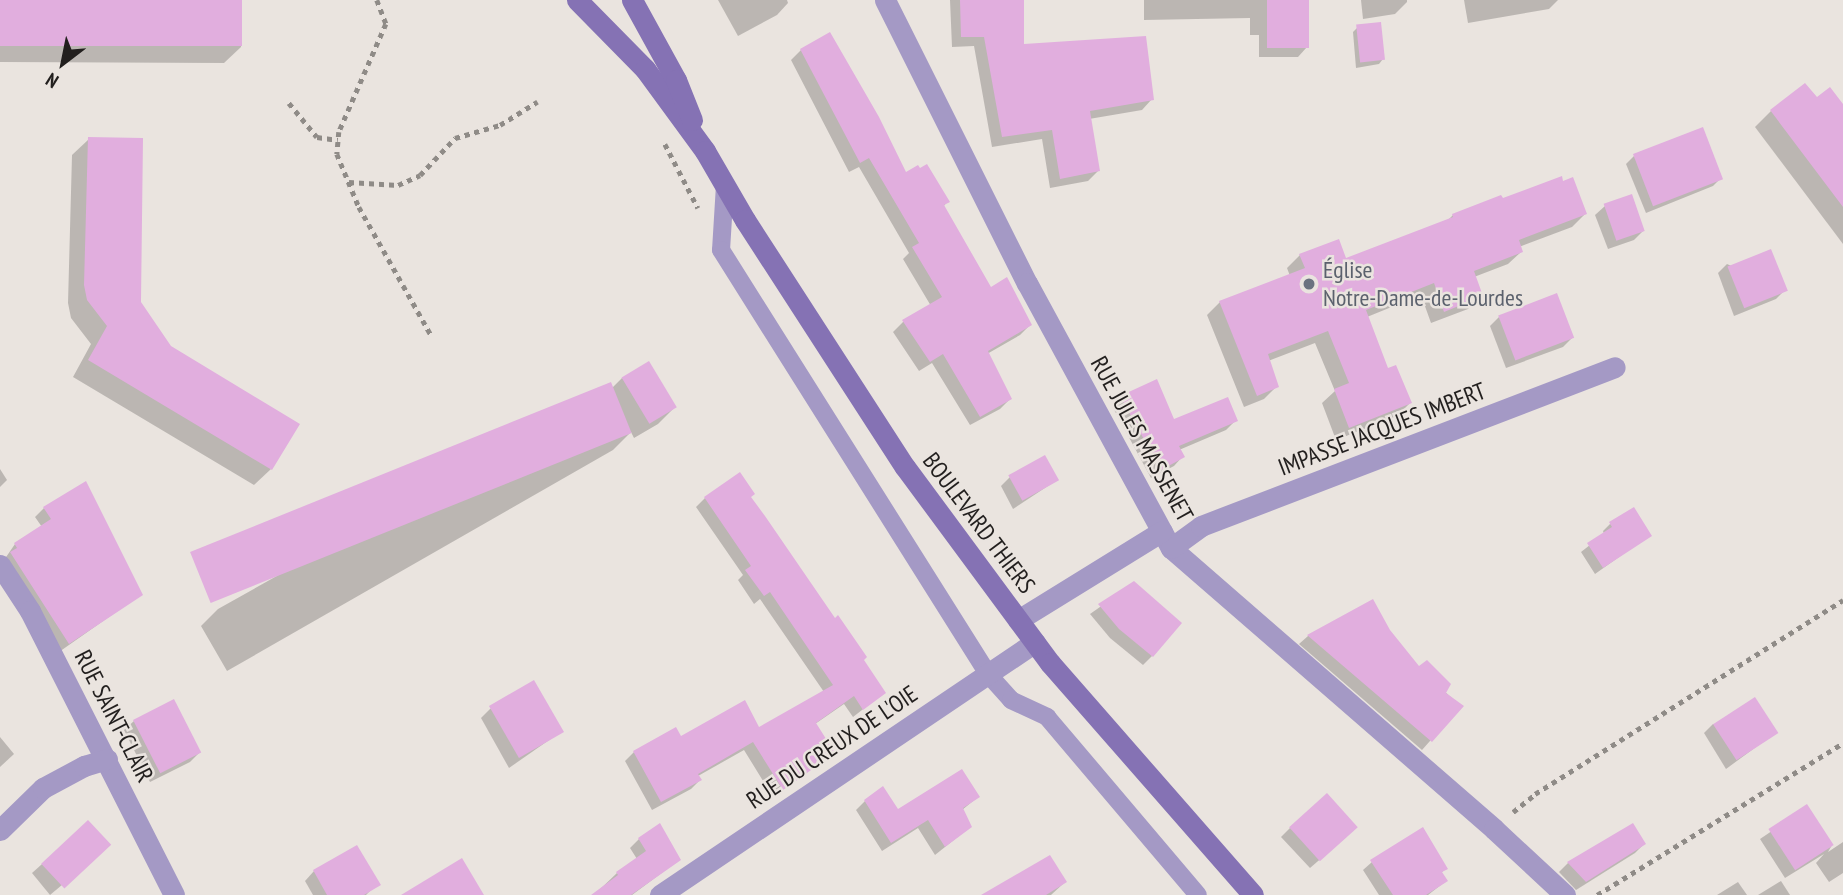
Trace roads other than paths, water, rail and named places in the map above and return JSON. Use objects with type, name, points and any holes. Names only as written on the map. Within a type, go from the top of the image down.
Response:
[{"type":"main road","name":"BOULEVARD THIERS","points":[[577,0],[645,69],[705,151],[905,467],[1018,620],[1253,895]]},
{"type":"main road","name":"BOULEVARD THIERS","points":[[632,0],[676,80],[705,151]]},
{"type":"street","name":"RUE JULES MASSENET","points":[[885,0],[1027,283],[1167,540],[1565,895]]},
{"type":"street","name":"IMPASSE JACQUES IMBERT","points":[[1018,620],[1167,540],[1615,368]]},
{"type":"street","name":"RUE SAINT-CLAIR","points":[[0,565],[30,611],[107,758],[174,895]]},
{"type":"street","name":"RUE DU CREUX DE L'OIE","points":[[660,895],[1035,642]]},
{"type":"street","points":[[0,830],[43,788],[84,766],[107,758]]},
{"type":"lane","points":[[725,184],[722,250],[987,673],[1010,700],[1047,717],[1198,895]]},
{"type":"place","name":"Église Notre-Dame-de-Lourdes","points":[[1309,284]]}]
